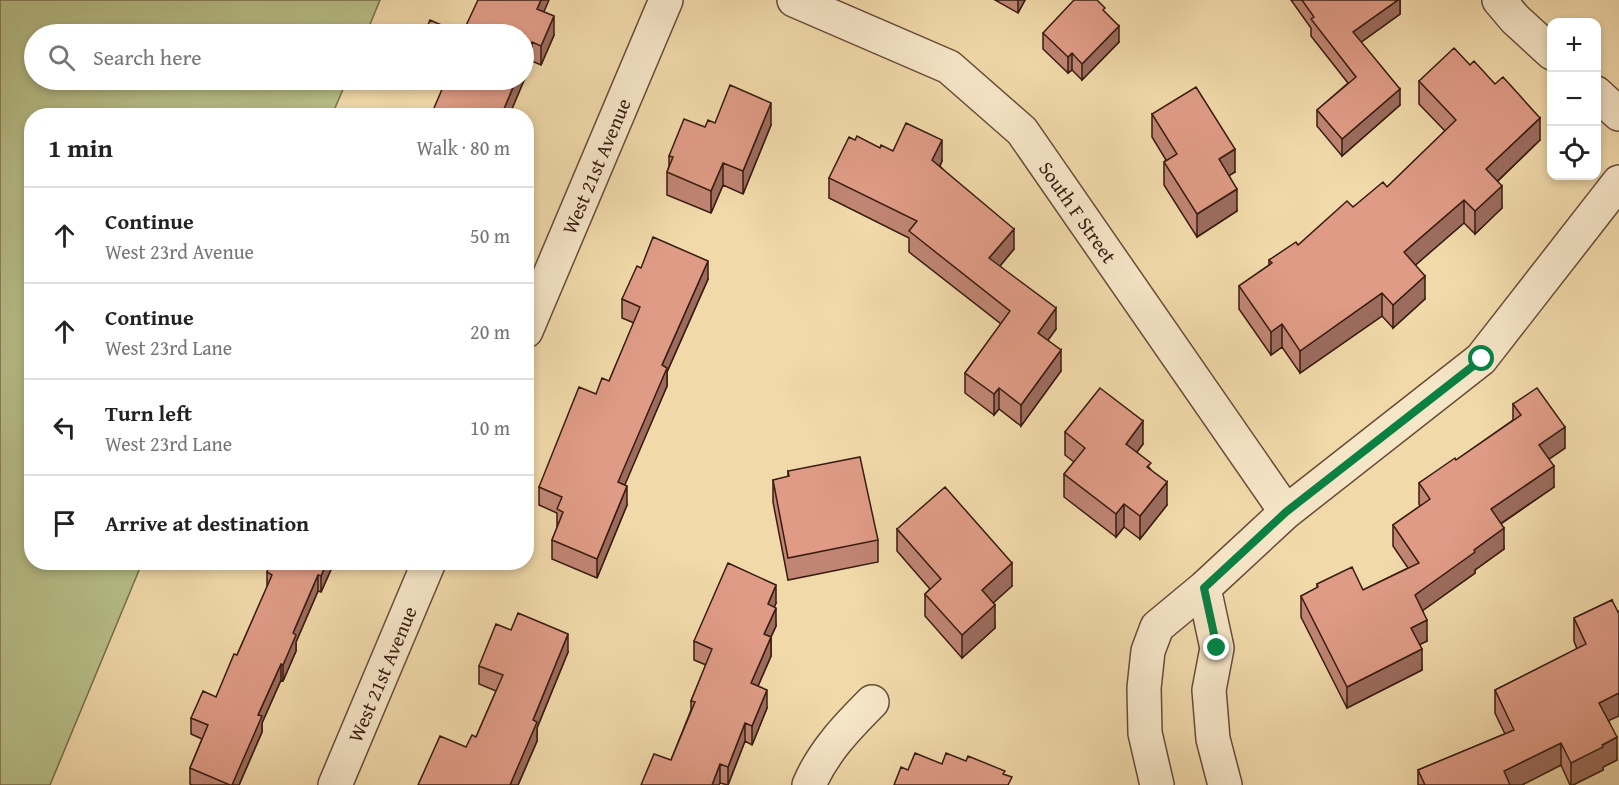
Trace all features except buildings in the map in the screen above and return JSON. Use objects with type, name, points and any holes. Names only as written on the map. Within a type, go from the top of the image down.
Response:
[{"type":"street","name":"West 21st Avenue","points":[[534,312],[666,0]]},
{"type":"street","name":"South F Street","points":[[794,0],[949,68],[1022,130],[1286,512]]},
{"type":"street","points":[[1499,0],[1515,20],[1547,48]]},
{"type":"street","points":[[1601,98],[1619,114]]},
{"type":"street","points":[[1157,785],[1146,733],[1144,688],[1148,651],[1157,627],[1204,588],[1286,512],[1482,359],[1619,182]]},
{"type":"street","name":"West 21st Avenue","points":[[335,785],[426,570]]},
{"type":"street","points":[[1204,588],[1217,648],[1209,690],[1213,739],[1225,785]]},
{"type":"street","points":[[808,785],[838,737],[872,702]]},
{"type":"green space","points":[[0,0],[380,0],[370,24],[24,24],[24,90],[343,90],[335,108],[24,108],[24,570],[139,570],[50,785],[0,785]]},
{"type":"route","points":[[1217,648],[1204,588],[1286,512],[1482,359]]}]
